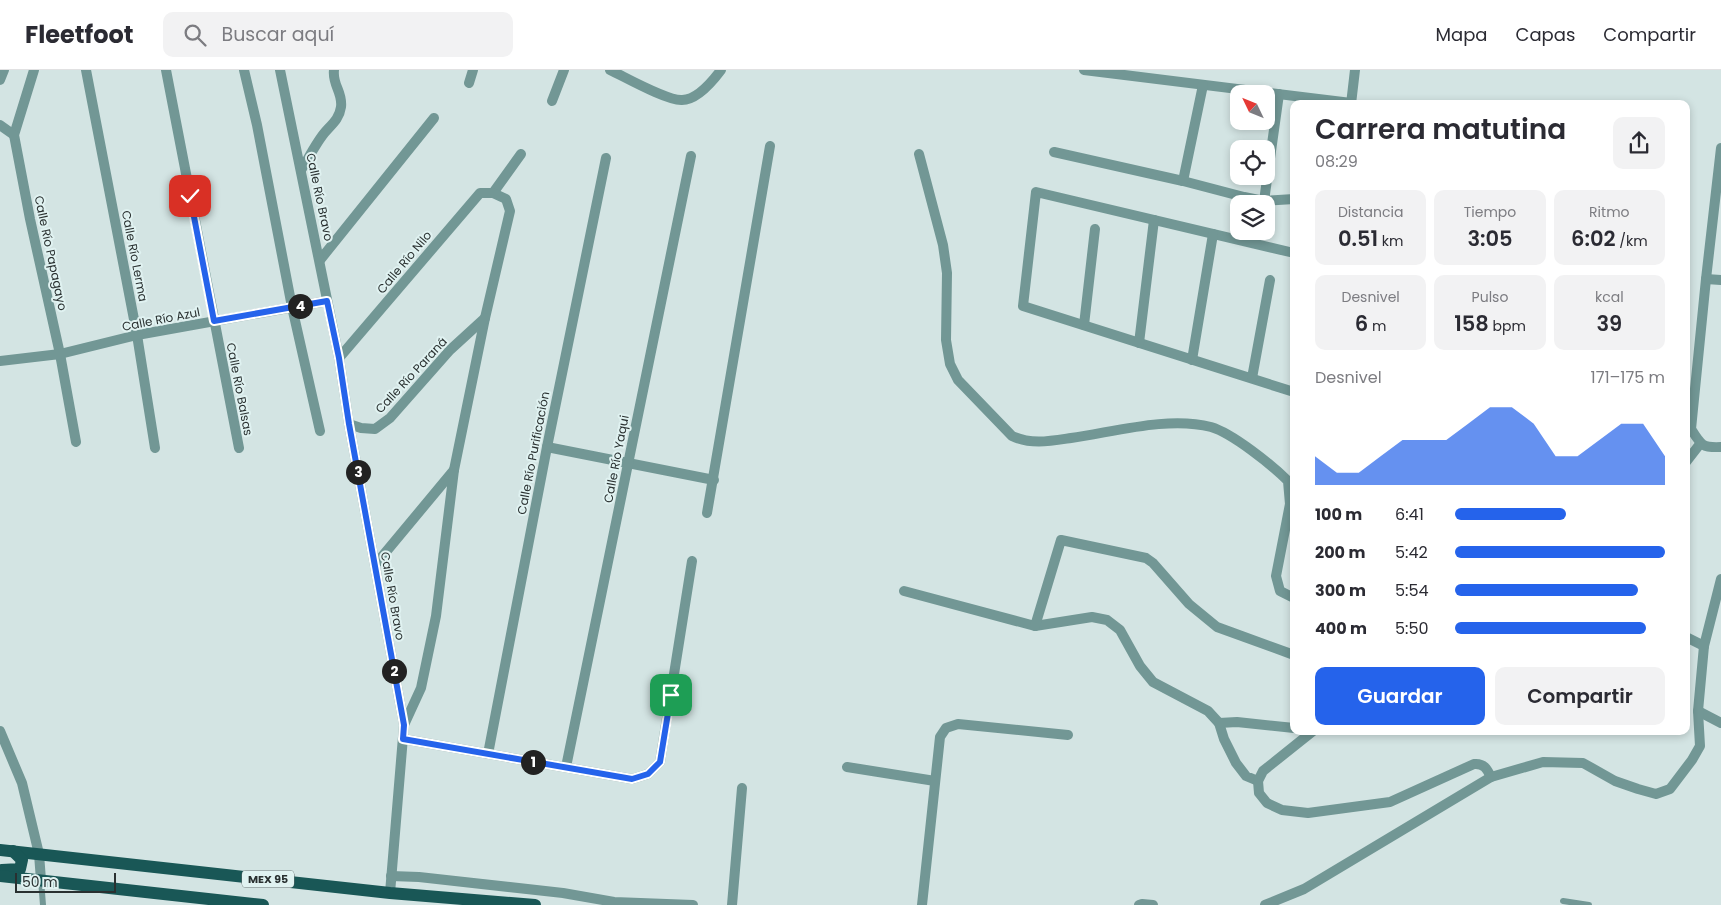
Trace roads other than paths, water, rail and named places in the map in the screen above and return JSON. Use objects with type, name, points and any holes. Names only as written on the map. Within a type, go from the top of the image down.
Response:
[{"type":"main road","name":"MEX 95","points":[[6,850],[390,893],[536,905]]},
{"type":"main road","points":[[0,870],[20,869],[22,860],[6,850]]},
{"type":"main road","name":"MEX 95","points":[[0,876],[262,905]]},
{"type":"street","points":[[0,80],[4,70]]},
{"type":"street","name":"Calle Río Papagayo","points":[[34,70],[14,135],[30,219],[60,354],[76,442]]},
{"type":"street","name":"Calle Río Lerma","points":[[86,70],[137,335],[155,448]]},
{"type":"street","name":"Calle Río Balsas","points":[[166,70],[239,448]]},
{"type":"street","points":[[244,70],[259,134],[292,307],[320,431]]},
{"type":"street","name":"Calle Río Bravo","points":[[280,70],[339,358],[349,424],[404,725],[390,893]]},
{"type":"street","points":[[301,170],[323,135],[336,122],[341,94],[333,79],[334,70]]},
{"type":"street","points":[[469,83],[473,70]]},
{"type":"street","points":[[552,101],[564,70]]},
{"type":"street","points":[[610,70],[662,95],[682,100],[697,95],[721,70]]},
{"type":"street","points":[[1084,70],[1327,100]]},
{"type":"street","points":[[1351,100],[1355,70]]},
{"type":"street","points":[[1184,180],[1203,85]]},
{"type":"street","points":[[1265,195],[1279,94]]},
{"type":"street","points":[[320,260],[434,118]]},
{"type":"street","points":[[0,125],[14,135]]},
{"type":"street","points":[[707,513],[770,146]]},
{"type":"street","points":[[1721,148],[1691,429],[1700,444],[1709,448],[1721,447]]},
{"type":"street","points":[[1054,152],[1184,180],[1237,195]]},
{"type":"street","points":[[404,725],[421,688],[436,616],[454,470],[485,318],[510,211],[506,199],[493,192],[521,154]]},
{"type":"street","points":[[919,154],[943,244],[947,273],[946,340],[950,364],[958,380],[1012,436],[1023,442],[1051,441],[1160,424],[1212,428],[1240,442],[1277,470],[1288,481],[1290,504],[1276,576],[1280,591],[1290,596]]},
{"type":"street","name":"Calle Río Yaqui","points":[[566,767],[690,156]]},
{"type":"street","name":"Calle Río Purificación","points":[[488,754],[547,447],[606,158]]},
{"type":"street","name":"Calle Río Nilo","points":[[339,358],[480,193],[493,192]]},
{"type":"street","points":[[1290,252],[1036,192],[1023,306],[1290,391]]},
{"type":"street","points":[[1275,200],[1290,199]]},
{"type":"street","points":[[1140,343],[1154,220]]},
{"type":"street","points":[[1084,325],[1095,229]]},
{"type":"street","points":[[1192,360],[1213,234]]},
{"type":"street","points":[[1706,279],[1721,280]]},
{"type":"street","points":[[1252,378],[1270,280]]},
{"type":"street","name":"Calle Río Azul","points":[[0,361],[60,354],[137,335],[327,301]]},
{"type":"street","name":"Calle Río Paraná","points":[[349,424],[361,428],[375,429],[390,418],[450,350],[485,318]]},
{"type":"street","points":[[1690,457],[1700,444]]},
{"type":"street","points":[[547,447],[714,480]]},
{"type":"street","points":[[375,565],[454,470]]},
{"type":"street","points":[[1035,626],[1061,540],[1146,558],[1153,563],[1189,604],[1217,627],[1290,654]]},
{"type":"street","points":[[403,739],[632,779],[648,774],[660,762],[692,561]]},
{"type":"street","points":[[1265,905],[1304,889],[1490,777],[1543,762],[1583,763],[1615,781],[1656,794],[1670,789],[1700,746],[1698,711],[1704,646],[1721,579]]},
{"type":"street","points":[[904,591],[1035,626],[1092,617],[1107,620],[1120,630],[1140,666],[1153,682],[1208,711],[1219,723],[1224,739],[1236,763],[1246,776],[1258,781]]},
{"type":"street","points":[[1690,639],[1704,646]]},
{"type":"street","points":[[1698,711],[1721,723]]},
{"type":"street","points":[[1219,723],[1237,722],[1290,728]]},
{"type":"street","points":[[922,905],[940,737],[946,728],[958,724],[1068,735]]},
{"type":"street","points":[[0,731],[22,784],[39,854],[41,880]]},
{"type":"street","points":[[1308,735],[1263,771],[1258,781],[1259,793],[1268,802],[1282,810],[1308,813],[1390,802],[1479,763],[1486,767],[1490,777]]},
{"type":"street","points":[[847,767],[935,781]]},
{"type":"street","points":[[732,905],[742,788]]},
{"type":"street","points":[[391,876],[419,876],[563,893],[614,902],[693,905]]},
{"type":"street","points":[[1139,905],[1153,905]]},
{"type":"lane","points":[[41,880],[43,905]]},
{"type":"lane","points":[[1563,901],[1589,905]]}]
